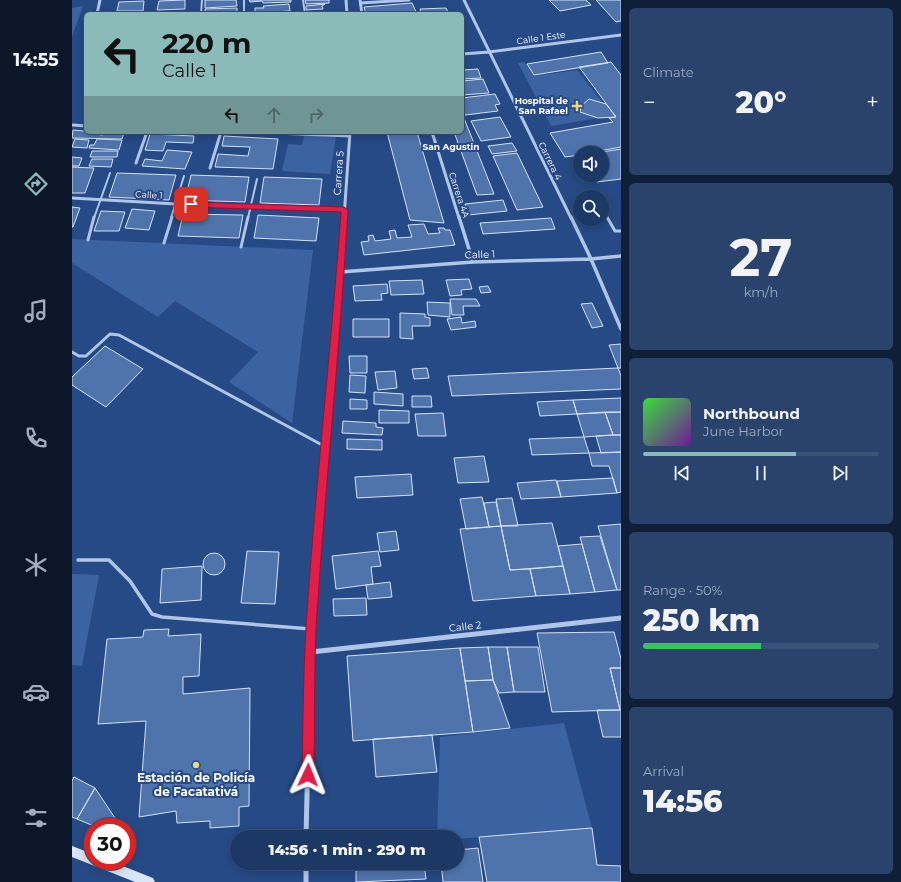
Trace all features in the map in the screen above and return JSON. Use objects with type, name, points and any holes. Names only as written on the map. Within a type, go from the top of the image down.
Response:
[{"type":"main road","points":[[72,851],[84,856]]},
{"type":"main road","points":[[119,870],[149,882]]},
{"type":"street","points":[[97,12],[100,0]]},
{"type":"street","points":[[346,0],[347,12]]},
{"type":"street","points":[[362,12],[361,2],[409,0]]},
{"type":"street","name":"Carrera 4","points":[[464,0],[591,259],[621,329]]},
{"type":"street","name":"Calle 1 Este","points":[[464,54],[621,35]]},
{"type":"street","points":[[73,125],[84,126]]},
{"type":"street","points":[[136,163],[146,134]]},
{"type":"street","points":[[210,168],[220,134]]},
{"type":"street","points":[[336,134],[350,134]]},
{"type":"street","name":"Carrera 5","points":[[306,830],[311,629],[324,446],[340,272],[350,134]]},
{"type":"street","name":"Carrera 4A","points":[[433,134],[473,262]]},
{"type":"street","name":"Calle 1","points":[[72,198],[176,204],[344,210]]},
{"type":"street","name":"Calle 1","points":[[340,272],[473,262],[591,259],[621,256]]},
{"type":"street","name":"Calle 2","points":[[311,652],[621,618]]},
{"type":"street","points":[[306,870],[306,882]]},
{"type":"lane","points":[[201,12],[202,0]]},
{"type":"lane","points":[[244,0],[244,12]]},
{"type":"lane","points":[[303,0],[305,12]]},
{"type":"lane","points":[[88,240],[99,200],[110,173]]},
{"type":"lane","points":[[164,243],[184,176]]},
{"type":"lane","points":[[241,247],[257,179]]},
{"type":"lane","points":[[609,221],[615,231],[621,231]]},
{"type":"lane","points":[[72,352],[79,356],[86,356],[110,334],[118,335],[324,446]]},
{"type":"lane","points":[[78,560],[109,560],[130,580],[152,614],[162,617],[311,629]]},
{"type":"shaded area","points":[[83,6],[72,37],[72,8]]},
{"type":"shaded area","points":[[524,62],[535,76],[577,70],[603,103],[589,99],[581,106],[580,112],[598,118],[551,126],[518,63]]},
{"type":"shaded area","points":[[304,135],[336,137],[330,174],[282,171],[288,144],[302,145]]},
{"type":"shaded area","points":[[72,239],[313,250],[292,423],[229,382],[258,352],[175,301],[158,317],[72,263]]},
{"type":"shaded area","points":[[72,574],[99,575],[82,666],[72,665]]},
{"type":"shaded area","points":[[564,723],[592,828],[464,838],[464,830],[437,830],[440,737]]},
{"type":"building","points":[[185,0],[185,9],[157,10],[159,1]]},
{"type":"building","points":[[205,0],[236,0],[237,6],[205,8]]},
{"type":"building","points":[[249,0],[291,0],[291,2],[263,3],[262,1],[250,2]]},
{"type":"building","points":[[305,0],[329,0],[329,3],[306,4]]},
{"type":"building","points":[[549,0],[586,0],[591,5],[560,11]]},
{"type":"building","points":[[596,0],[621,0],[621,21],[616,22]]},
{"type":"building","points":[[144,1],[143,11],[117,11],[119,2]]},
{"type":"building","points":[[412,3],[416,12],[365,12],[364,7]]},
{"type":"building","points":[[289,4],[290,11],[255,12],[255,8],[264,8],[263,6]]},
{"type":"building","points":[[325,4],[322,6],[323,9],[306,10],[306,6]]},
{"type":"building","points":[[237,8],[237,12],[205,12],[205,9]]},
{"type":"building","points":[[446,8],[448,12],[421,12],[420,9]]},
{"type":"building","points":[[601,52],[608,63],[534,75],[527,64]]},
{"type":"building","points":[[611,62],[621,75],[621,147],[609,149],[609,146],[573,146],[573,156],[565,157],[550,133],[613,122],[609,118],[616,117],[579,67]]},
{"type":"building","points":[[478,69],[481,78],[464,79],[464,70]]},
{"type":"building","points":[[483,79],[489,93],[464,95],[464,81]]},
{"type":"building","points":[[495,94],[500,104],[495,105],[498,111],[465,115],[464,98]]},
{"type":"building","points":[[589,99],[606,104],[616,117],[598,118],[580,112],[581,106]]},
{"type":"building","points":[[500,117],[511,137],[481,141],[471,121]]},
{"type":"building","points":[[464,118],[494,194],[477,195],[455,134],[464,134]]},
{"type":"building","points":[[73,130],[84,131],[84,134],[123,134],[122,139],[72,138]]},
{"type":"building","points":[[150,134],[194,136],[193,143],[166,142],[163,151],[145,150]]},
{"type":"building","points":[[388,134],[418,134],[444,223],[410,220]]},
{"type":"building","points":[[224,136],[278,139],[273,169],[215,167],[218,154],[248,156],[250,147],[222,146]]},
{"type":"building","points":[[75,139],[89,140],[87,148],[72,147]]},
{"type":"building","points":[[97,139],[122,140],[119,150],[89,148],[90,145],[94,145]]},
{"type":"building","points":[[512,143],[517,151],[492,154],[488,146]]},
{"type":"building","points":[[621,149],[621,179],[609,180],[609,151]]},
{"type":"building","points":[[167,150],[192,152],[185,169],[142,166],[145,159],[162,161]]},
{"type":"building","points":[[92,151],[118,151],[117,157],[90,157]]},
{"type":"building","points":[[517,153],[543,207],[517,210],[493,156]]},
{"type":"building","points":[[72,157],[82,158],[79,166],[72,166]]},
{"type":"building","points":[[92,159],[113,159],[111,167],[89,166]]},
{"type":"building","points":[[72,167],[94,168],[85,193],[72,193]]},
{"type":"building","points":[[117,173],[176,175],[169,200],[109,197]]},
{"type":"building","points":[[191,175],[249,177],[245,202],[185,200]]},
{"type":"building","points":[[264,177],[322,179],[319,205],[260,203]]},
{"type":"building","points":[[503,200],[507,211],[468,215],[465,204]]},
{"type":"building","points":[[72,207],[80,208],[73,227],[72,227]]},
{"type":"building","points":[[132,209],[155,211],[149,230],[125,228]]},
{"type":"building","points":[[101,211],[125,212],[119,231],[94,231]]},
{"type":"building","points":[[183,214],[243,215],[239,238],[178,236]]},
{"type":"building","points":[[258,215],[319,218],[316,241],[254,238]]},
{"type":"building","points":[[551,218],[555,229],[483,234],[480,223]]},
{"type":"building","points":[[424,224],[428,234],[440,233],[438,228],[450,230],[455,245],[364,255],[361,242],[369,241],[368,236],[373,235],[375,241],[391,239],[389,231],[395,230],[397,238],[412,237],[408,225]]},
{"type":"building","points":[[469,279],[472,289],[461,290],[462,295],[450,296],[446,280]]},
{"type":"building","points":[[422,280],[424,294],[391,295],[389,281]]},
{"type":"building","points":[[387,284],[388,293],[381,294],[382,300],[355,301],[353,286]]},
{"type":"building","points":[[488,286],[491,292],[481,293],[479,287]]},
{"type":"building","points":[[450,299],[476,299],[480,306],[463,306],[464,315],[452,315]]},
{"type":"building","points":[[427,302],[450,303],[450,317],[428,315]]},
{"type":"building","points":[[592,303],[603,326],[592,328],[581,304]]},
{"type":"building","points":[[400,313],[425,314],[425,317],[430,318],[430,326],[412,326],[413,339],[400,338]]},
{"type":"building","points":[[461,317],[462,323],[475,321],[476,327],[451,330],[447,319]]},
{"type":"building","points":[[353,319],[389,319],[389,337],[353,337]]},
{"type":"building","points":[[621,344],[621,368],[618,368],[609,345]]},
{"type":"building","points":[[105,346],[143,369],[106,407],[72,385],[72,377]]},
{"type":"building","points":[[349,356],[367,356],[367,373],[350,373]]},
{"type":"building","points":[[427,368],[429,378],[414,379],[412,369]]},
{"type":"building","points":[[618,368],[621,376],[621,389],[452,396],[448,376]]},
{"type":"building","points":[[395,371],[397,388],[378,390],[375,372]]},
{"type":"building","points":[[350,375],[366,376],[365,393],[349,392]]},
{"type":"building","points":[[374,392],[403,394],[403,406],[374,404]]},
{"type":"building","points":[[412,396],[431,396],[432,407],[412,407]]},
{"type":"building","points":[[621,398],[621,412],[577,414],[573,400]]},
{"type":"building","points":[[350,399],[367,400],[367,409],[350,409]]},
{"type":"building","points":[[573,400],[577,414],[540,416],[537,402]]},
{"type":"building","points":[[379,410],[409,411],[409,423],[379,423]]},
{"type":"building","points":[[605,412],[613,435],[584,437],[577,414]]},
{"type":"building","points":[[605,412],[621,412],[621,435],[613,435]]},
{"type":"building","points":[[443,413],[446,436],[418,436],[415,414]]},
{"type":"building","points":[[343,421],[376,423],[376,427],[383,428],[382,435],[342,433]]},
{"type":"building","points":[[621,435],[621,452],[601,453],[596,436]]},
{"type":"building","points":[[584,437],[589,453],[532,455],[529,439]]},
{"type":"building","points":[[347,439],[382,440],[382,450],[347,449]]},
{"type":"building","points":[[621,452],[621,492],[617,493],[609,466],[592,466],[589,453]]},
{"type":"building","points":[[484,456],[489,482],[458,483],[454,458]]},
{"type":"building","points":[[411,474],[413,495],[357,498],[355,477]]},
{"type":"building","points":[[613,478],[617,493],[561,497],[557,481]]},
{"type":"building","points":[[556,480],[561,497],[521,499],[517,483]]},
{"type":"building","points":[[482,497],[489,527],[466,529],[460,499]]},
{"type":"building","points":[[512,498],[518,526],[501,526],[496,499]]},
{"type":"building","points":[[496,502],[501,526],[489,527],[484,503]]},
{"type":"building","points":[[552,523],[563,566],[510,570],[501,526]]},
{"type":"building","points":[[621,524],[621,590],[617,590],[598,526]]},
{"type":"building","points":[[501,526],[510,570],[530,569],[536,596],[473,601],[460,529]]},
{"type":"building","points":[[396,531],[399,550],[380,552],[377,533]]},
{"type":"building","points":[[600,536],[617,590],[595,592],[580,537]]},
{"type":"building","points":[[582,544],[595,592],[570,594],[558,546]]},
{"type":"building","points":[[247,551],[279,552],[275,604],[241,603]]},
{"type":"building","points":[[378,551],[381,566],[371,567],[373,584],[336,589],[332,556]]},
{"type":"building","points":[[214,553],[218,554],[224,560],[224,568],[218,574],[214,575],[210,574],[204,568],[203,564],[204,560],[210,554]]},
{"type":"building","points":[[202,566],[201,600],[160,603],[162,569]]},
{"type":"building","points":[[563,566],[570,594],[536,596],[530,569]]},
{"type":"building","points":[[390,582],[392,597],[368,599],[366,585]]},
{"type":"building","points":[[366,598],[367,615],[334,616],[333,599]]},
{"type":"building","name":"Estación de Policía de Facatativá","points":[[169,629],[168,636],[201,634],[199,676],[183,677],[183,694],[250,688],[249,806],[239,807],[239,826],[210,828],[210,821],[177,823],[176,811],[139,817],[146,721],[98,724],[107,639],[143,637],[144,630]]},
{"type":"building","points":[[614,632],[621,659],[621,668],[610,668],[620,710],[552,712],[537,633]]},
{"type":"building","points":[[488,647],[507,647],[514,692],[499,693],[493,680]]},
{"type":"building","points":[[488,647],[493,680],[465,681],[460,648]]},
{"type":"building","points":[[507,647],[538,647],[545,692],[514,692]]},
{"type":"building","points":[[460,648],[473,732],[353,741],[347,656]]},
{"type":"building","points":[[610,668],[621,668],[621,737],[603,737],[597,710],[620,710]]},
{"type":"building","points":[[493,680],[510,728],[473,732],[465,681]]},
{"type":"building","points":[[432,735],[437,772],[376,777],[373,739]]},
{"type":"building","points":[[74,777],[95,788],[77,819],[72,817],[72,781]]},
{"type":"building","points":[[95,788],[115,818],[84,818],[84,822],[77,819]]},
{"type":"building","points":[[592,828],[597,865],[621,866],[621,882],[487,882],[479,837]]},
{"type":"building","points":[[478,848],[483,882],[443,882],[442,870],[464,870],[464,849]]},
{"type":"building","points":[[356,870],[425,870],[426,879],[356,882]]},
{"type":"place","name":"Hospital de San Rafael","points":[[577,106]]},
{"type":"place","name":"Estación de Policía de Facatativá","points":[[196,765]]},
{"type":"district","name":"San Agustin","points":[[451,147]]},
{"type":"route","points":[[191,204],[344,210],[340,272],[324,446],[311,629],[308,775]]}]
